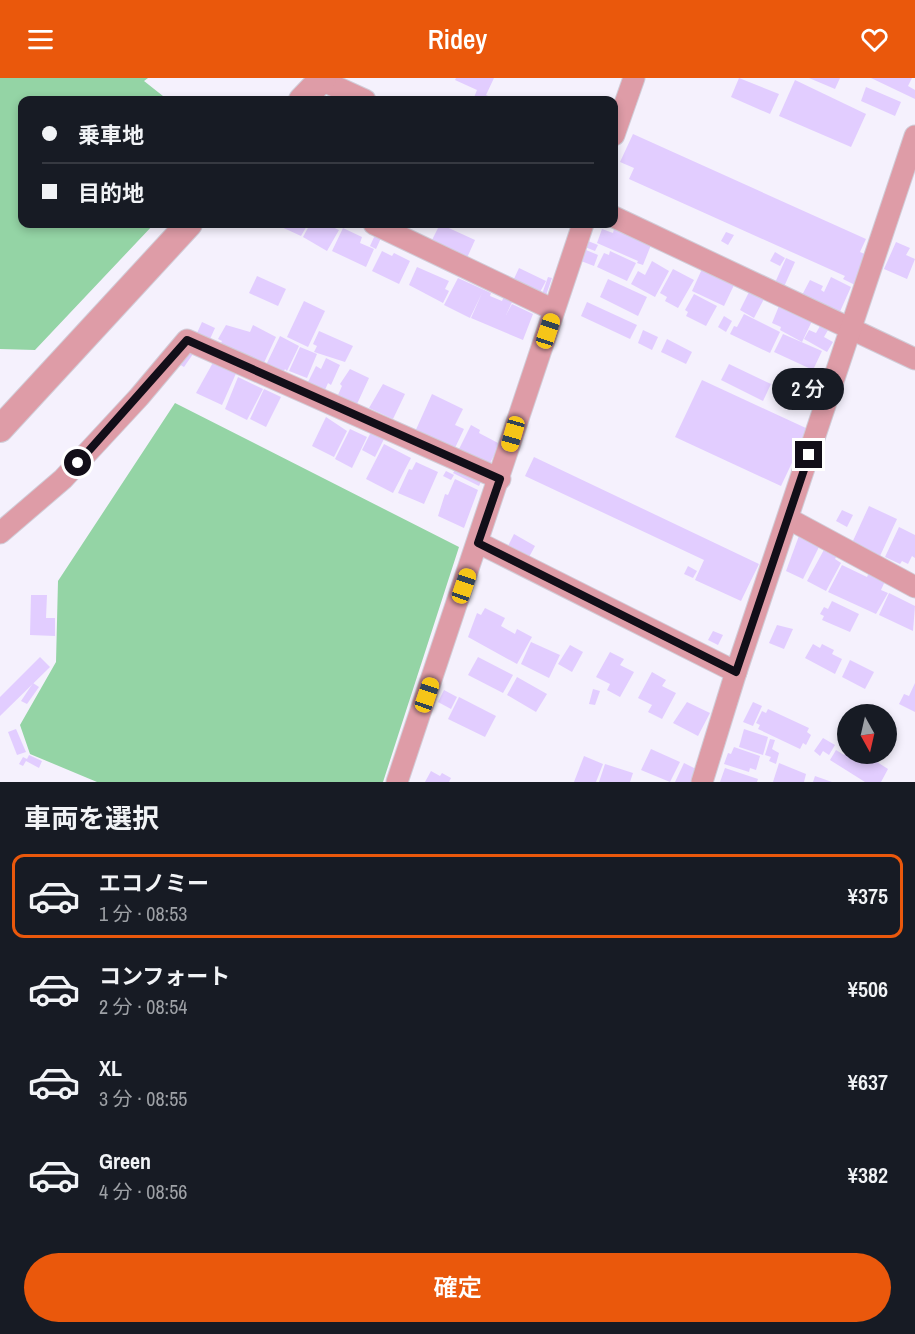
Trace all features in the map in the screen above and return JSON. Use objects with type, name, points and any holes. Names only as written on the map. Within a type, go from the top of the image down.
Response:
[{"type":"street","points":[[618,124],[634,78]]},
{"type":"street","points":[[306,96],[322,79],[357,96]]},
{"type":"street","points":[[702,782],[736,672],[789,519],[849,327],[915,135]]},
{"type":"street","points":[[618,219],[915,359]]},
{"type":"street","points":[[0,429],[185,228]]},
{"type":"street","points":[[382,228],[554,310]]},
{"type":"street","points":[[397,782],[500,479],[582,228]]},
{"type":"street","points":[[0,533],[63,480],[139,397],[187,340],[500,479]]},
{"type":"street","points":[[789,519],[915,587]]},
{"type":"street","points":[[478,543],[736,672]]},
{"type":"green space","points":[[0,78],[148,78],[144,81],[163,96],[18,96],[18,228],[150,228],[35,350],[0,349]]},
{"type":"green space","points":[[175,403],[459,547],[383,782],[97,782],[30,754],[20,725],[56,662],[58,581]]},
{"type":"building","points":[[456,78],[494,78],[486,95],[488,96],[475,96],[477,90],[455,80]]},
{"type":"building","points":[[739,78],[779,94],[770,114],[731,97]]},
{"type":"building","points":[[809,78],[840,78],[835,89]]},
{"type":"building","points":[[871,78],[912,78],[908,86],[915,90],[915,99]]},
{"type":"building","points":[[795,80],[866,114],[851,147],[779,116]]},
{"type":"building","points":[[866,87],[901,102],[895,116],[861,101]]},
{"type":"building","points":[[633,134],[866,239],[860,252],[867,255],[855,285],[843,279],[845,276],[629,179],[634,168],[620,162]]},
{"type":"building","points":[[284,228],[306,228],[301,236]]},
{"type":"building","points":[[308,228],[339,230],[327,251],[303,237]]},
{"type":"building","points":[[343,228],[362,237],[360,243],[374,249],[366,267],[332,251]]},
{"type":"building","points":[[438,228],[449,228],[475,240],[466,260],[430,244]]},
{"type":"building","points":[[602,229],[613,233],[614,229],[651,245],[643,265],[597,243]]},
{"type":"building","points":[[726,232],[734,235],[728,245],[721,241]]},
{"type":"building","points":[[375,235],[381,238],[376,249],[370,246]]},
{"type":"building","points":[[588,241],[598,245],[595,251],[585,247]]},
{"type":"building","points":[[896,242],[910,248],[906,255],[915,259],[907,279],[884,269]]},
{"type":"building","points":[[586,250],[598,255],[594,266],[581,261]]},
{"type":"building","points":[[382,251],[392,256],[394,253],[410,261],[399,284],[372,271]]},
{"type":"building","points":[[610,251],[636,263],[627,281],[597,267],[604,253],[609,255]]},
{"type":"building","points":[[775,252],[785,258],[780,266],[770,261]]},
{"type":"building","points":[[786,258],[795,262],[783,289],[774,285]]},
{"type":"building","points":[[652,261],[669,271],[655,297],[631,284],[638,271],[645,275]]},
{"type":"building","points":[[417,267],[449,281],[445,289],[449,291],[443,303],[409,285]]},
{"type":"building","points":[[519,268],[546,281],[539,294],[513,281]]},
{"type":"building","points":[[673,269],[694,280],[678,308],[665,301],[667,297],[660,293]]},
{"type":"building","points":[[702,269],[735,283],[724,306],[692,291]]},
{"type":"building","points":[[257,276],[286,289],[278,306],[249,293]]},
{"type":"building","points":[[548,277],[552,278],[545,298],[541,297]]},
{"type":"building","points":[[831,277],[851,287],[838,316],[801,297],[810,280],[823,286],[821,290],[824,292]]},
{"type":"building","points":[[458,278],[491,293],[490,296],[502,301],[505,294],[514,298],[506,315],[512,304],[533,314],[523,340],[471,318],[482,293],[470,318],[444,305]]},
{"type":"building","points":[[608,279],[647,297],[638,316],[600,297]]},
{"type":"building","points":[[749,292],[764,299],[754,318],[740,310]]},
{"type":"building","points":[[694,294],[717,306],[706,326],[686,316],[688,312],[685,310]]},
{"type":"building","points":[[304,301],[325,311],[308,347],[287,337]]},
{"type":"building","points":[[587,302],[637,325],[630,339],[581,316]]},
{"type":"building","points":[[779,306],[812,321],[802,342],[772,323]]},
{"type":"building","points":[[744,314],[780,332],[770,353],[730,334]]},
{"type":"building","points":[[724,316],[732,321],[726,332],[718,327]]},
{"type":"building","points":[[202,322],[215,328],[210,339],[197,333]]},
{"type":"building","points":[[226,325],[250,332],[253,325],[276,337],[263,365],[220,345],[222,341],[218,339]]},
{"type":"building","points":[[820,326],[828,330],[824,337],[833,342],[827,352],[804,339],[809,330],[816,333]]},
{"type":"building","points":[[643,330],[658,337],[652,350],[638,343]]},
{"type":"building","points":[[319,331],[353,346],[345,362],[314,352],[317,346],[313,344]]},
{"type":"building","points":[[783,334],[822,351],[813,370],[774,352]]},
{"type":"building","points":[[280,336],[299,346],[287,371],[285,369],[283,373],[266,365]]},
{"type":"building","points":[[667,339],[692,352],[686,364],[661,352]]},
{"type":"building","points":[[300,347],[317,354],[307,378],[289,371]]},
{"type":"building","points":[[185,349],[193,354],[184,367],[177,363]]},
{"type":"building","points":[[326,358],[340,365],[331,385],[328,383],[325,390],[308,382],[316,366],[321,369]]},
{"type":"building","points":[[215,359],[238,369],[222,405],[196,393]]},
{"type":"building","points":[[729,364],[771,384],[763,401],[721,380]]},
{"type":"building","points":[[350,369],[369,378],[357,404],[338,395],[342,386],[340,384]]},
{"type":"building","points":[[238,377],[263,389],[247,420],[225,409]]},
{"type":"building","points":[[702,380],[808,429],[781,486],[675,437]]},
{"type":"building","points":[[383,384],[405,394],[393,419],[369,408]]},
{"type":"building","points":[[264,389],[281,397],[266,427],[250,419]]},
{"type":"building","points":[[432,394],[463,409],[455,425],[464,429],[453,452],[414,434]]},
{"type":"building","points":[[326,417],[347,431],[334,457],[312,446]]},
{"type":"building","points":[[471,425],[480,430],[479,433],[500,444],[488,467],[458,451]]},
{"type":"building","points":[[350,429],[367,437],[352,468],[335,459]]},
{"type":"building","points":[[372,430],[385,437],[375,457],[362,450]]},
{"type":"building","points":[[384,444],[411,458],[393,493],[366,479]]},
{"type":"building","points":[[534,457],[759,564],[741,601],[695,580],[704,560],[525,476]]},
{"type":"building","points":[[416,462],[438,472],[424,504],[398,493],[409,469],[412,470]]},
{"type":"building","points":[[456,468],[482,480],[479,486],[453,473]]},
{"type":"building","points":[[446,471],[454,475],[451,480],[443,476]]},
{"type":"building","points":[[455,479],[478,490],[464,528],[438,516],[445,494],[448,495]]},
{"type":"building","points":[[869,506],[897,519],[880,556],[852,543]]},
{"type":"building","points":[[842,510],[853,515],[847,527],[836,521]]},
{"type":"building","points":[[899,527],[915,535],[915,558],[912,556],[908,564],[902,561],[900,564],[885,557]]},
{"type":"building","points":[[800,533],[821,543],[803,579],[786,571]]},
{"type":"building","points":[[514,534],[535,546],[528,559],[507,548]]},
{"type":"building","points":[[826,546],[839,552],[835,559],[841,563],[826,591],[807,581]]},
{"type":"building","points":[[842,565],[867,577],[872,566],[886,579],[881,590],[888,593],[876,614],[828,592]]},
{"type":"building","points":[[688,566],[697,571],[693,578],[684,574]]},
{"type":"building","points":[[889,593],[915,606],[913,631],[879,615]]},
{"type":"building","points":[[31,595],[47,595],[46,618],[55,618],[55,636],[30,635]]},
{"type":"building","points":[[832,601],[859,614],[850,632],[822,620],[824,616],[820,614],[824,607],[828,609]]},
{"type":"building","points":[[485,608],[505,618],[501,626],[515,634],[517,629],[532,637],[517,664],[468,637],[477,613],[481,615]]},
{"type":"building","points":[[777,625],[793,629],[784,649],[769,643]]},
{"type":"building","points":[[713,631],[723,635],[718,645],[708,640]]},
{"type":"building","points":[[531,642],[560,655],[549,678],[521,664]]},
{"type":"building","points":[[813,644],[820,648],[822,644],[834,650],[832,654],[842,659],[835,674],[805,658]]},
{"type":"building","points":[[570,645],[583,652],[572,672],[558,664]]},
{"type":"building","points":[[610,652],[624,659],[620,665],[634,672],[620,697],[607,690],[610,684],[596,677]]},
{"type":"building","points":[[40,657],[50,667],[0,716],[0,697]]},
{"type":"building","points":[[478,657],[513,675],[503,693],[468,675]]},
{"type":"building","points":[[850,660],[874,672],[865,689],[842,677]]},
{"type":"building","points":[[652,672],[666,680],[662,686],[676,693],[662,719],[648,712],[652,705],[638,698]]},
{"type":"building","points":[[517,677],[547,694],[536,712],[507,695]]},
{"type":"building","points":[[33,683],[39,687],[27,704],[21,701]]},
{"type":"building","points":[[915,683],[915,712],[899,704],[904,694],[909,696]]},
{"type":"building","points":[[593,689],[600,691],[595,705],[589,704]]},
{"type":"building","points":[[444,690],[457,697],[451,709],[438,702]]},
{"type":"building","points":[[459,697],[496,716],[485,737],[448,719]]},
{"type":"building","points":[[687,702],[710,713],[698,736],[673,723]]},
{"type":"building","points":[[753,702],[762,706],[753,726],[743,722]]},
{"type":"building","points":[[768,709],[809,728],[807,732],[811,735],[806,745],[803,743],[800,749],[758,729],[760,725],[756,723],[762,711],[766,713]]},
{"type":"building","points":[[16,729],[26,752],[17,755],[8,732]]},
{"type":"building","points":[[744,729],[768,737],[763,755],[739,747]]},
{"type":"building","points":[[823,738],[835,745],[829,755],[823,751],[820,756],[814,751]]},
{"type":"building","points":[[770,739],[775,740],[772,749],[779,753],[776,764],[769,761],[771,757],[765,755]]},
{"type":"building","points":[[734,747],[760,756],[756,770],[750,768],[749,772],[724,764],[728,753],[731,754]]},
{"type":"building","points":[[651,749],[680,762],[670,782],[641,770]]},
{"type":"building","points":[[836,750],[837,764],[880,764],[888,769],[881,782],[865,782],[830,760]]},
{"type":"building","points":[[29,755],[42,761],[39,768],[26,761],[23,766],[19,764],[23,757],[27,759]]},
{"type":"building","points":[[584,756],[603,764],[596,782],[574,782]]},
{"type":"building","points":[[684,763],[698,770],[692,782],[675,782]]},
{"type":"building","points":[[779,763],[806,774],[804,782],[773,782]]},
{"type":"building","points":[[605,764],[633,773],[630,782],[599,782]]},
{"type":"building","points":[[725,768],[758,779],[757,782],[720,782]]},
{"type":"building","points":[[431,771],[451,778],[449,782],[425,782]]},
{"type":"building","points":[[815,776],[832,782],[813,782]]},
{"type":"route","points":[[78,463],[139,397],[187,340],[500,479],[478,543],[736,672],[809,455]]}]
